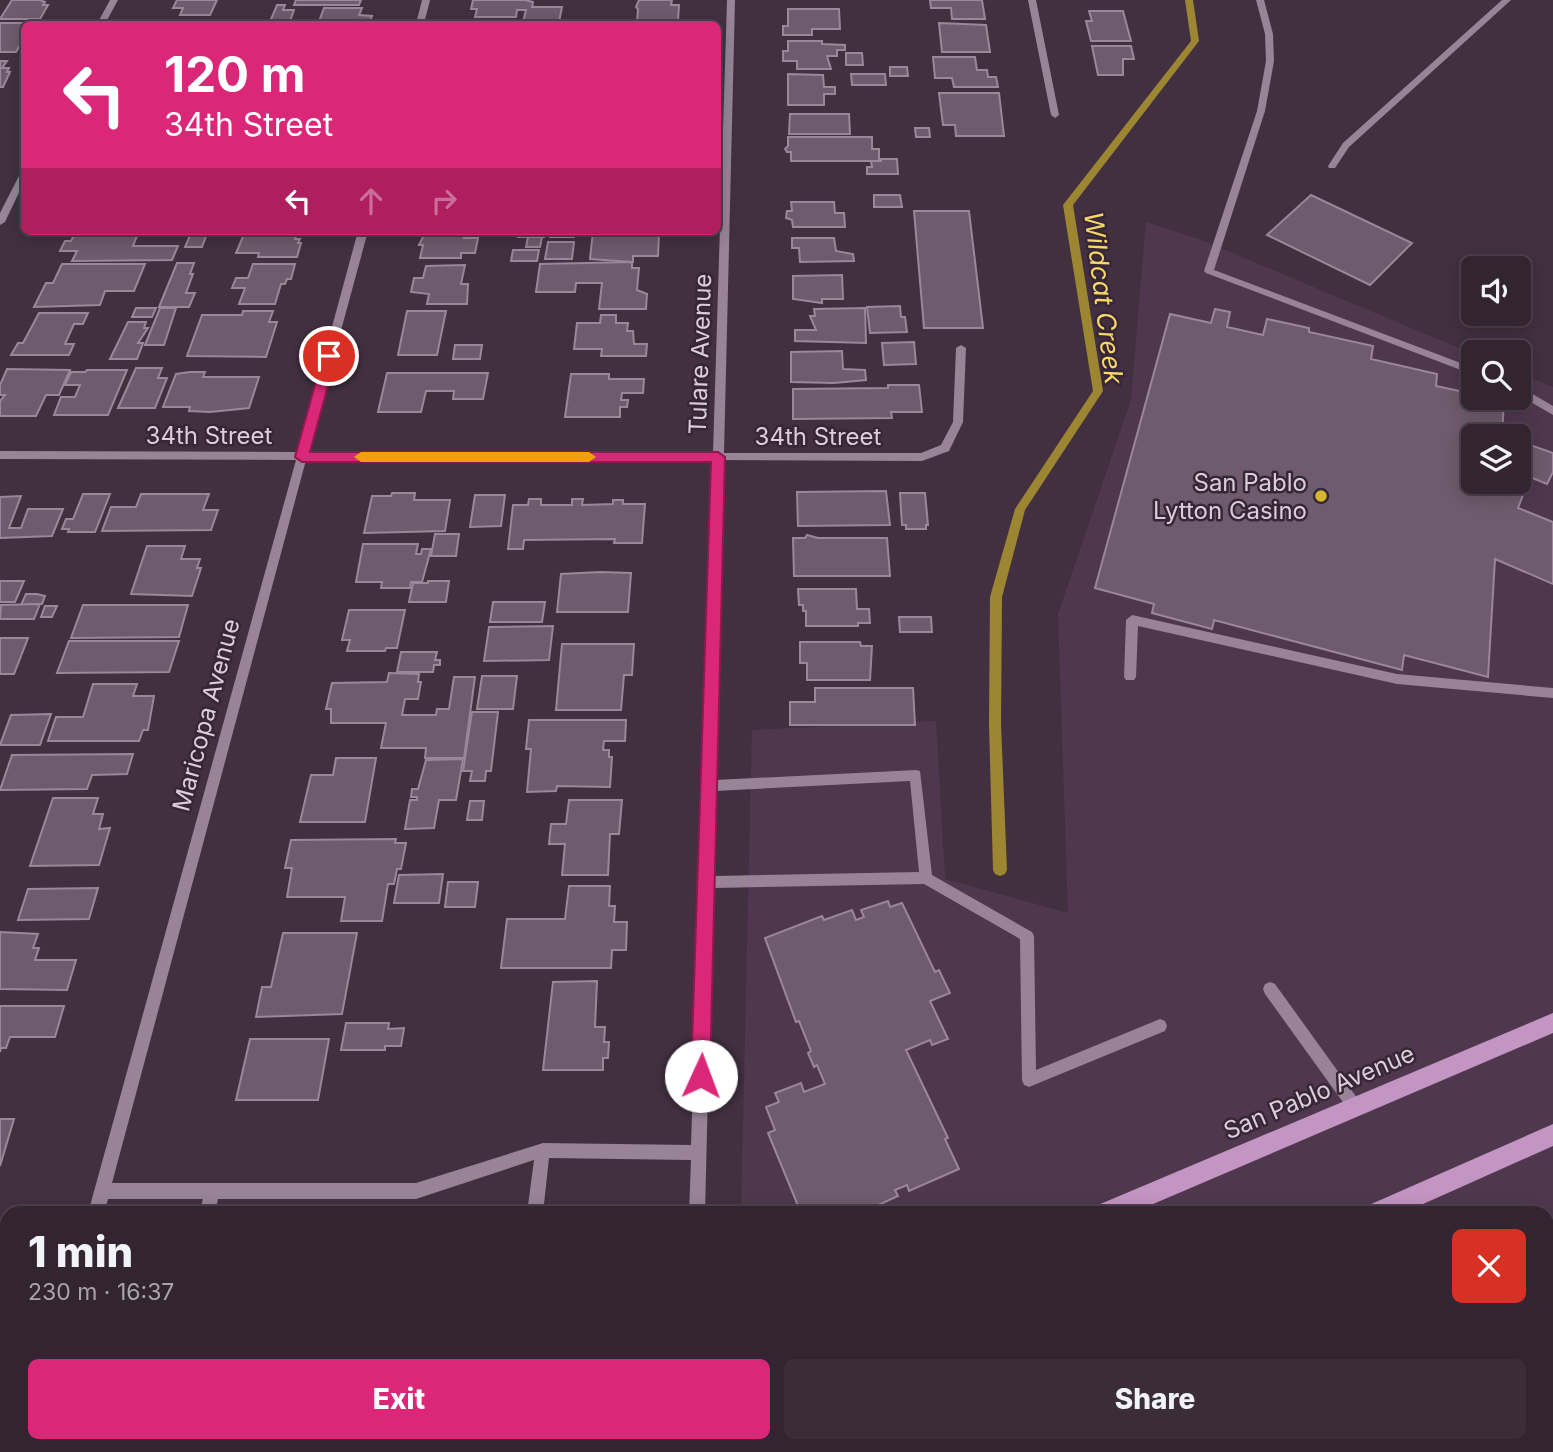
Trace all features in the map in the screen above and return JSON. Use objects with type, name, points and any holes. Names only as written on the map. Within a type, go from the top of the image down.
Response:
[{"type":"main road","name":"San Pablo Avenue","points":[[1122,1206],[1553,1023]]},
{"type":"main road","points":[[1393,1206],[1553,1135]]},
{"type":"street","points":[[103,21],[114,0]]},
{"type":"street","points":[[420,21],[426,0]]},
{"type":"street","name":"Tulare Avenue","points":[[697,1206],[732,0]]},
{"type":"street","points":[[1031,0],[1055,115]]},
{"type":"street","points":[[1260,0],[1269,34],[1270,61],[1261,111],[1209,271],[1461,367]]},
{"type":"street","points":[[1332,166],[1346,145],[1507,0]]},
{"type":"street","points":[[0,222],[21,180]]},
{"type":"street","name":"Maricopa Avenue","points":[[98,1206],[362,235]]},
{"type":"street","points":[[922,457],[945,448],[958,422],[961,348]]},
{"type":"street","points":[[1531,397],[1553,411]]},
{"type":"street","name":"34th Street","points":[[0,455],[922,457]]},
{"type":"street","points":[[1130,677],[1132,620],[1397,679],[1553,693]]},
{"type":"street","points":[[709,786],[916,775],[926,878]]},
{"type":"street","points":[[706,882],[926,878],[1027,936],[1028,1080],[1160,1026]]},
{"type":"street","points":[[1270,989],[1355,1107]]},
{"type":"street","points":[[102,1191],[416,1191],[543,1150],[699,1153]]},
{"type":"street","points":[[536,1206],[543,1150]]},
{"type":"street","points":[[209,1206],[212,1191]]},
{"type":"shaded area","points":[[1146,222],[1199,239],[1461,349],[1461,410],[1531,410],[1531,378],[1553,387],[1553,1206],[741,1206],[752,730],[936,721],[945,879],[1068,913],[1058,614],[1131,400]]},
{"type":"building","points":[[12,0],[40,0],[45,2],[43,5],[48,5],[40,19],[0,19]]},
{"type":"building","points":[[177,0],[217,0],[210,15],[180,15],[183,8],[173,8]]},
{"type":"building","points":[[296,0],[361,0],[359,5],[294,5]]},
{"type":"building","points":[[473,0],[525,0],[533,2],[532,7],[562,7],[559,21],[523,21],[526,10],[517,10],[516,17],[475,17],[477,9],[471,9]]},
{"type":"building","points":[[639,0],[672,0],[671,5],[679,5],[678,21],[637,21],[636,7]]},
{"type":"building","points":[[930,0],[982,0],[985,19],[952,19],[951,8],[931,8]]},
{"type":"building","points":[[277,5],[285,5],[283,10],[294,10],[290,21],[270,21]]},
{"type":"building","points":[[324,8],[362,8],[359,15],[372,16],[370,21],[319,21]]},
{"type":"building","points":[[788,9],[839,9],[840,29],[812,29],[812,35],[783,35],[783,26],[788,26]]},
{"type":"building","points":[[1089,11],[1123,11],[1131,41],[1091,41],[1086,21],[1092,21]]},
{"type":"building","points":[[0,23],[21,23],[21,44],[16,52],[0,52]]},
{"type":"building","points":[[939,23],[986,25],[990,52],[942,52]]},
{"type":"building","points":[[788,41],[822,41],[822,44],[845,45],[845,50],[837,50],[837,56],[827,56],[831,69],[797,69],[797,61],[783,61],[783,51],[788,51]]},
{"type":"building","points":[[1092,46],[1131,46],[1134,59],[1123,59],[1123,75],[1098,75]]},
{"type":"building","points":[[846,53],[862,53],[863,65],[846,65]]},
{"type":"building","points":[[933,57],[975,57],[977,70],[987,70],[988,77],[996,77],[998,87],[954,87],[952,78],[935,78]]},
{"type":"building","points":[[0,61],[7,61],[2,68],[9,68],[7,72],[10,72],[3,87],[0,87]]},
{"type":"building","points":[[890,67],[907,67],[908,76],[890,76]]},
{"type":"building","points":[[788,74],[823,75],[824,87],[835,87],[835,94],[824,94],[824,105],[788,105]]},
{"type":"building","points":[[851,74],[885,74],[886,85],[852,85]]},
{"type":"building","points":[[939,93],[999,93],[1004,136],[956,136],[955,125],[943,125]]},
{"type":"building","points":[[790,114],[849,114],[850,134],[789,134]]},
{"type":"building","points":[[915,128],[929,128],[930,137],[916,137]]},
{"type":"building","points":[[788,137],[872,137],[872,149],[879,149],[879,161],[791,161],[791,152],[785,149],[788,146]]},
{"type":"building","points":[[897,159],[898,174],[867,174],[867,167],[872,167],[871,161]]},
{"type":"building","points":[[874,195],[900,195],[902,207],[874,207]]},
{"type":"building","points":[[1311,195],[1412,243],[1370,285],[1267,235]]},
{"type":"building","points":[[791,202],[834,202],[835,213],[844,213],[845,227],[793,227],[792,220],[786,218],[787,211],[792,211]]},
{"type":"building","points":[[914,211],[969,211],[983,328],[924,328]]},
{"type":"building","points":[[74,235],[137,235],[133,246],[178,246],[172,260],[72,261],[77,251],[60,251],[65,241],[71,241]]},
{"type":"building","points":[[190,235],[206,235],[202,247],[185,247]]},
{"type":"building","points":[[244,235],[296,235],[295,239],[300,239],[298,243],[301,243],[297,257],[258,257],[259,253],[236,253]]},
{"type":"building","points":[[424,235],[465,235],[464,238],[478,238],[475,253],[461,253],[461,258],[420,258],[423,245],[419,245]]},
{"type":"building","points":[[518,235],[544,235],[544,237]]},
{"type":"building","points":[[550,235],[574,235],[574,237]]},
{"type":"building","points":[[593,235],[659,235],[658,256],[633,256],[633,262],[590,259]]},
{"type":"building","points":[[528,237],[542,237],[540,247],[526,247]]},
{"type":"building","points":[[792,238],[834,238],[836,251],[853,254],[854,261],[800,262],[799,248],[792,248]]},
{"type":"building","points":[[548,242],[574,242],[572,259],[545,259]]},
{"type":"building","points":[[513,250],[539,250],[537,261],[511,261]]},
{"type":"building","points":[[632,262],[632,268],[639,268],[637,290],[647,294],[646,309],[599,309],[602,283],[576,283],[575,292],[536,292],[540,264]]},
{"type":"building","points":[[177,263],[194,263],[186,293],[195,293],[189,307],[159,307]]},
{"type":"building","points":[[62,264],[145,264],[134,291],[105,291],[100,305],[34,307],[46,283],[53,283]]},
{"type":"building","points":[[253,264],[295,264],[291,279],[281,284],[275,304],[239,304],[245,288],[232,288],[236,278],[248,278]]},
{"type":"building","points":[[465,265],[461,284],[468,284],[467,304],[427,304],[429,294],[411,292],[414,278],[423,278],[426,266]]},
{"type":"building","points":[[842,275],[843,299],[822,299],[822,303],[793,299],[793,276]]},
{"type":"building","points":[[900,306],[907,332],[870,333],[867,307]]},
{"type":"building","points":[[136,308],[156,308],[152,317],[132,317]]},
{"type":"building","points":[[160,308],[176,308],[164,345],[145,345]]},
{"type":"building","points":[[865,308],[866,343],[795,341],[795,330],[816,330],[810,316],[815,316],[814,309]]},
{"type":"building","name":"San Pablo Lytton Casino","points":[[1215,309],[1230,312],[1227,327],[1263,335],[1267,319],[1309,328],[1309,332],[1373,346],[1371,359],[1437,374],[1436,386],[1461,391],[1461,410],[1503,410],[1503,424],[1461,424],[1461,494],[1523,494],[1518,508],[1553,522],[1553,584],[1495,559],[1488,677],[1404,655],[1402,670],[1214,620],[1212,629],[1152,613],[1154,604],[1095,588],[1170,314],[1211,323]]},
{"type":"building","points":[[243,311],[273,311],[269,322],[277,322],[266,357],[187,356],[202,315],[242,315]]},
{"type":"building","points":[[407,311],[446,311],[437,355],[398,355]]},
{"type":"building","points":[[39,313],[88,313],[83,324],[74,324],[65,344],[74,344],[69,355],[11,355],[18,343],[23,343]]},
{"type":"building","points":[[601,315],[616,315],[616,323],[628,323],[627,331],[633,331],[634,344],[647,344],[646,356],[601,356],[602,349],[574,349],[577,323],[600,323]]},
{"type":"building","points":[[128,322],[146,322],[144,328],[148,328],[138,343],[143,343],[137,359],[110,359]]},
{"type":"building","points":[[914,342],[916,364],[884,365],[882,343]]},
{"type":"building","points":[[455,345],[482,345],[480,359],[453,359]]},
{"type":"building","points":[[842,351],[843,369],[865,370],[866,380],[834,383],[791,382],[791,352]]},
{"type":"building","points":[[136,368],[162,368],[158,378],[167,378],[155,408],[118,408]]},
{"type":"building","points":[[7,369],[70,370],[59,395],[46,395],[36,416],[0,416],[0,401],[5,395],[0,395],[0,385]]},
{"type":"building","points":[[127,370],[108,415],[54,415],[61,397],[75,397],[80,385],[65,385],[71,372]]},
{"type":"building","points":[[205,372],[203,377],[259,377],[249,408],[210,412],[189,411],[190,407],[163,407],[176,374]]},
{"type":"building","points":[[387,373],[488,373],[483,399],[453,399],[454,391],[426,391],[421,412],[378,412]]},
{"type":"building","points":[[571,374],[609,374],[609,379],[644,379],[643,393],[622,393],[621,400],[628,400],[627,407],[620,407],[620,417],[565,417]]},
{"type":"building","points":[[888,385],[919,385],[922,412],[891,412],[892,418],[793,419],[793,389],[888,388]]},
{"type":"building","name":"San Pablo Lytton Casino","points":[[1531,445],[1553,453],[1553,472],[1547,484],[1531,477]]},
{"type":"building","points":[[886,491],[890,525],[798,526],[797,492]]},
{"type":"building","points":[[392,493],[415,493],[414,500],[450,500],[445,531],[364,533],[372,496],[391,496]]},
{"type":"building","points":[[900,493],[925,493],[928,525],[926,529],[906,529],[906,525],[902,525]]},
{"type":"building","points":[[83,494],[110,494],[95,532],[68,532],[69,529],[62,529],[66,519],[73,519]]},
{"type":"building","points":[[141,494],[209,494],[203,510],[218,510],[211,530],[102,531],[111,507],[136,507]]},
{"type":"building","points":[[475,495],[505,495],[501,526],[470,527]]},
{"type":"building","points":[[21,496],[9,528],[21,528],[28,509],[63,509],[52,536],[0,538],[0,497]]},
{"type":"building","points":[[529,499],[541,499],[541,505],[572,505],[572,499],[583,499],[582,505],[613,504],[613,500],[623,500],[623,504],[645,504],[642,543],[614,543],[615,539],[524,540],[523,549],[508,549],[513,505],[528,505]]},
{"type":"building","points":[[435,534],[459,534],[456,556],[431,556]]},
{"type":"building","points":[[807,535],[818,538],[887,538],[890,576],[794,576],[793,538],[805,538]]},
{"type":"building","points":[[363,544],[418,544],[416,554],[421,554],[422,549],[431,549],[422,582],[411,582],[410,588],[381,588],[382,582],[356,582]]},
{"type":"building","points":[[147,546],[185,546],[181,559],[200,559],[197,568],[201,568],[192,596],[131,594]]},
{"type":"building","points":[[631,573],[628,612],[557,612],[561,574]]},
{"type":"building","points":[[0,581],[24,581],[15,602],[0,602]]},
{"type":"building","points":[[449,581],[446,602],[409,602],[413,583]]},
{"type":"building","points":[[798,589],[856,589],[857,609],[869,609],[870,623],[858,623],[858,626],[806,626],[806,611],[803,611],[803,605],[799,605]]},
{"type":"building","points":[[26,594],[45,596],[42,604],[21,605]]},
{"type":"building","points":[[493,602],[545,602],[542,622],[490,622]]},
{"type":"building","points":[[40,604],[34,619],[0,619],[1,605]]},
{"type":"building","points":[[83,605],[188,605],[179,637],[71,638]]},
{"type":"building","points":[[45,606],[57,606],[52,617],[41,617]]},
{"type":"building","points":[[349,610],[405,610],[397,648],[386,648],[385,651],[347,651],[350,640],[342,640]]},
{"type":"building","points":[[899,617],[931,617],[932,632],[900,632]]},
{"type":"building","points":[[553,626],[549,660],[484,661],[489,627]]},
{"type":"building","points":[[0,638],[28,638],[14,674],[0,674]]},
{"type":"building","points":[[69,641],[179,641],[169,672],[57,673]]},
{"type":"building","points":[[800,642],[860,642],[861,646],[872,646],[870,680],[807,680],[807,663],[800,663]]},
{"type":"building","points":[[562,644],[634,644],[632,675],[624,675],[621,710],[556,710]]},
{"type":"building","points":[[401,652],[437,652],[435,660],[440,660],[440,665],[434,665],[433,672],[397,672]]},
{"type":"building","points":[[389,673],[419,674],[418,682],[421,682],[418,699],[405,699],[402,715],[436,715],[437,709],[449,709],[454,677],[475,677],[464,758],[425,758],[426,748],[381,748],[386,723],[331,723],[331,709],[326,709],[332,683],[387,682]]},
{"type":"building","points":[[482,676],[517,676],[513,709],[477,709]]},
{"type":"building","points":[[93,684],[137,684],[133,696],[154,696],[148,730],[143,730],[139,741],[48,741],[56,717],[83,717]]},
{"type":"building","points":[[815,688],[913,688],[915,725],[790,725],[790,702],[815,702]]},
{"type":"building","points":[[472,712],[498,712],[491,771],[486,771],[485,781],[470,781],[472,771],[463,771]]},
{"type":"building","points":[[51,714],[40,745],[0,745],[11,715]]},
{"type":"building","points":[[529,720],[626,720],[625,741],[604,741],[603,750],[609,750],[609,757],[612,757],[610,787],[557,786],[556,791],[527,792],[531,749],[526,749]]},
{"type":"building","points":[[133,754],[127,774],[92,775],[87,789],[0,790],[12,755]]},
{"type":"building","points":[[336,758],[376,758],[365,822],[300,822],[311,775],[333,775]]},
{"type":"building","points":[[463,759],[456,800],[439,800],[434,828],[405,829],[410,800],[417,800],[417,797],[411,797],[412,789],[418,789],[426,760]]},
{"type":"building","points":[[53,798],[98,798],[93,814],[103,814],[99,829],[110,828],[99,865],[30,866]]},
{"type":"building","points":[[569,800],[622,800],[619,834],[610,834],[608,875],[562,875],[565,844],[549,844],[551,824],[566,824]]},
{"type":"building","points":[[470,801],[484,801],[482,820],[467,820]]},
{"type":"building","points":[[396,839],[395,843],[406,843],[401,869],[397,869],[394,884],[388,884],[382,921],[341,921],[345,897],[287,897],[292,868],[285,868],[291,840]]},
{"type":"building","points":[[443,874],[439,903],[394,903],[399,875]]},
{"type":"building","points":[[448,882],[478,882],[475,907],[445,907]]},
{"type":"building","points":[[569,886],[610,886],[609,906],[615,906],[614,922],[627,922],[626,950],[612,950],[611,968],[501,968],[507,919],[565,919]]},
{"type":"building","points":[[98,888],[89,919],[18,920],[28,889]]},
{"type":"building","points":[[888,901],[890,907],[902,903],[935,972],[939,970],[950,993],[930,1001],[948,1039],[932,1045],[930,1040],[906,1050],[948,1138],[945,1139],[959,1169],[909,1191],[907,1185],[895,1190],[898,1196],[876,1206],[798,1206],[768,1133],[775,1130],[766,1107],[779,1102],[775,1093],[801,1083],[804,1092],[825,1084],[817,1065],[814,1067],[808,1053],[811,1051],[799,1021],[796,1022],[765,938],[822,916],[824,920],[852,910],[856,920],[864,917],[861,910]]},
{"type":"building","points":[[0,932],[38,934],[33,948],[39,948],[35,960],[76,960],[67,990],[0,989]]},
{"type":"building","points":[[283,933],[357,933],[342,1014],[256,1017],[262,987],[271,987]]},
{"type":"building","points":[[597,981],[595,1027],[605,1027],[604,1042],[609,1042],[608,1058],[603,1058],[603,1070],[543,1070],[553,982]]},
{"type":"building","points":[[0,1006],[64,1006],[55,1037],[10,1037],[6,1048],[1,1048],[0,1052]]},
{"type":"building","points":[[346,1023],[389,1023],[388,1029],[404,1028],[401,1046],[385,1046],[385,1050],[341,1050]]},
{"type":"building","points":[[250,1039],[329,1039],[318,1100],[236,1100]]},
{"type":"building","points":[[0,1119],[14,1119],[0,1166]]},
{"type":"waterway","name":"Wildcat Creek","points":[[1000,870],[995,724],[996,597],[1020,509],[1098,391],[1068,205],[1195,41],[1189,0]]},
{"type":"slow traffic","points":[[361,457],[589,457]]},
{"type":"place","name":"San Pablo Lytton Casino","points":[[1321,496]]},
{"type":"route","points":[[329,356],[302,457],[718,457],[701,1076]]}]
